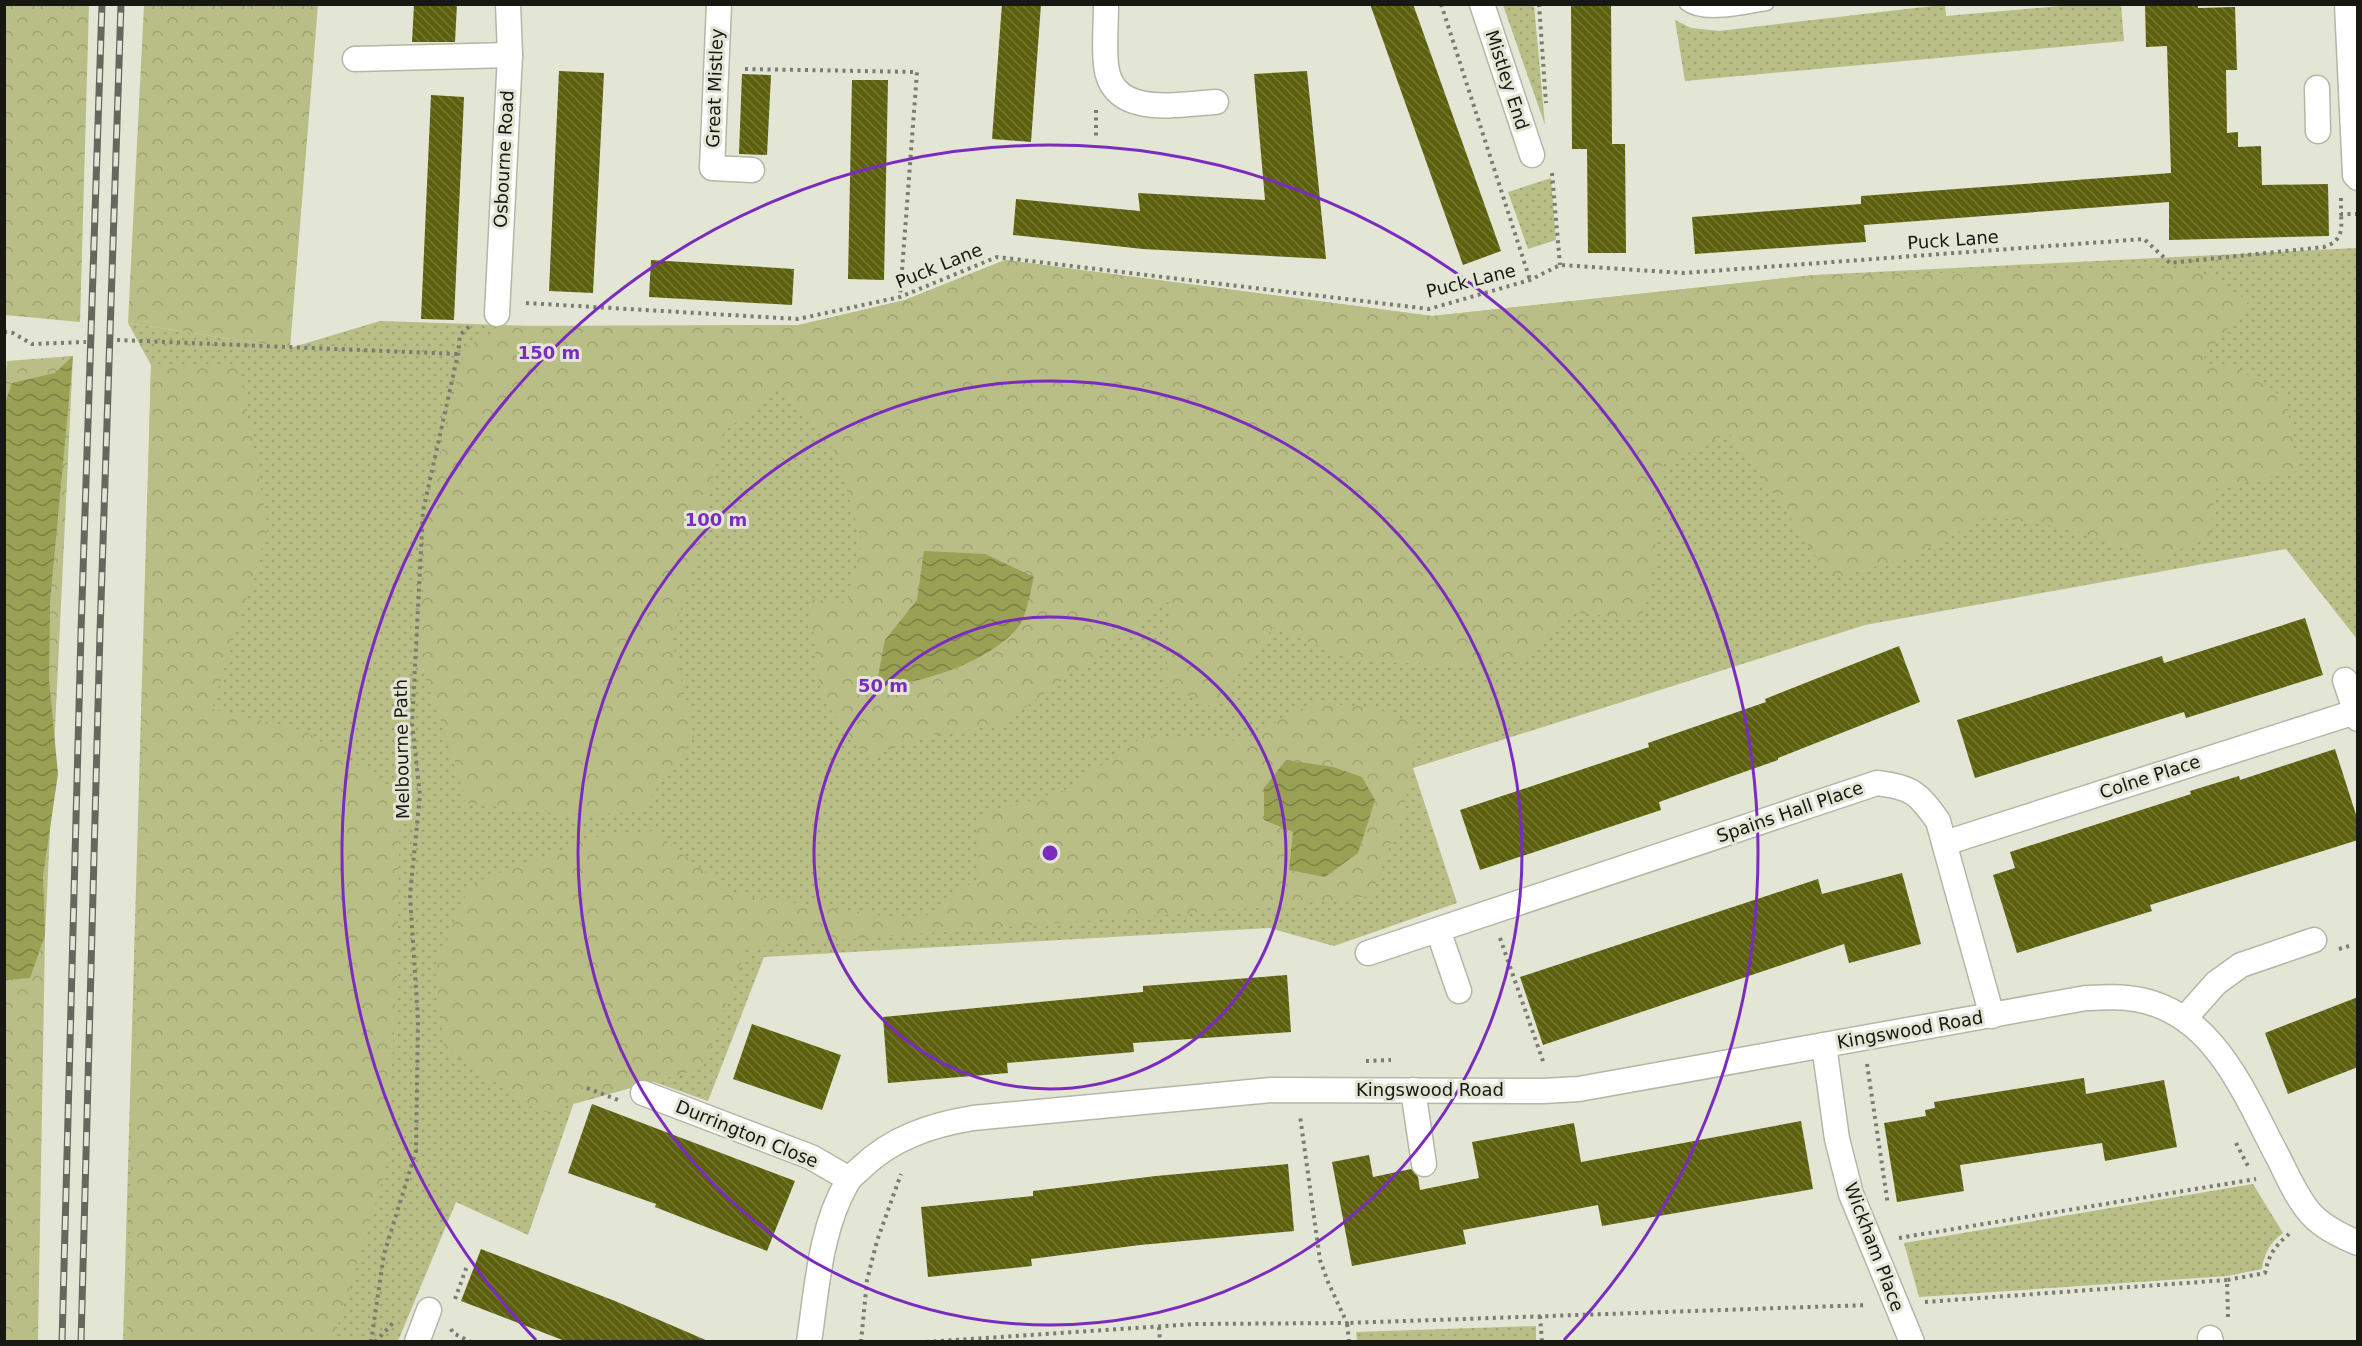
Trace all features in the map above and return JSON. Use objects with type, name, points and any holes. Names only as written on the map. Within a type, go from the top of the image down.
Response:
[{"type":"street","name":"Osbourne Road","points":[[497,314],[510,55],[508,4]]},
{"type":"street","name":"Great Mistley","points":[[719,4],[712,168],[752,170]]},
{"type":"street","points":[[1106,4],[1106,66],[1110,83],[1120,94],[1137,104],[1216,102]]},
{"type":"street","name":"Mistley End","points":[[1482,4],[1532,155]]},
{"type":"street","points":[[2347,4],[2355,175],[2358,178]]},
{"type":"street","points":[[355,59],[510,55]]},
{"type":"street","points":[[2318,109],[2351,108]]},
{"type":"street","name":"Colne Place","points":[[1945,843],[2356,715],[2344,680]]},
{"type":"street","name":"Spains Hall Place","points":[[1368,953],[1877,783],[1901,786],[1921,798],[1938,821],[1992,1016]]},
{"type":"street","points":[[1438,930],[1459,991]]},
{"type":"street","points":[[2185,1018],[2216,983],[2241,965],[2313,940]]},
{"type":"street","name":"Kingswood Road","points":[[810,1341],[823,1248],[849,1179],[872,1157],[905,1137],[944,1123],[973,1118],[1271,1090],[1543,1091],[1579,1089],[2086,998],[2128,998],[2157,1005],[2185,1018],[2209,1039],[2229,1064],[2289,1179],[2311,1214],[2333,1231],[2358,1244]]},
{"type":"street","name":"Wickham Place","points":[[1824,1045],[1837,1139],[1851,1194],[1912,1341]]},
{"type":"street","points":[[1413,1090],[1424,1164]]},
{"type":"street","name":"Durrington Close","points":[[643,1093],[811,1157],[849,1179]]},
{"type":"street","points":[[418,1341],[429,1310]]},
{"type":"lane","points":[[1686,4],[1691,9],[1707,11],[1767,4]]},
{"type":"path","points":[[1441,4],[1530,280]]},
{"type":"path","points":[[736,67],[917,72],[900,297]]},
{"type":"path","name":"Puck Lane","points":[[497,314],[522,303],[798,320],[900,297],[997,257],[1429,309],[1530,280],[1560,265],[1684,273],[2144,239],[2170,263],[2324,247],[2331,244],[2342,233],[2341,214]]},
{"type":"path","points":[[4,332],[13,333],[32,344],[86,342]]},
{"type":"path","name":"Melbourne Path","points":[[371,1341],[384,1254],[416,1151],[418,1020],[410,895],[420,795],[412,724],[423,511],[458,354],[460,334]]},
{"type":"path","points":[[117,340],[458,354]]},
{"type":"path","points":[[1497,928],[1545,1065]]},
{"type":"path","points":[[2338,950],[2349,946]]},
{"type":"path","points":[[1360,1063],[1371,1059],[1394,1060]]},
{"type":"path","points":[[1866,1059],[1888,1210]]},
{"type":"path","points":[[587,1088],[621,1101]]},
{"type":"path","points":[[1299,1105],[1320,1260],[1347,1323],[1348,1341]]},
{"type":"path","points":[[2235,1142],[2262,1188]]},
{"type":"path","points":[[861,1341],[867,1280],[877,1241],[904,1166]]},
{"type":"path","points":[[1894,1229],[1896,1239],[2256,1179]]},
{"type":"path","points":[[2284,1225],[2289,1234],[2297,1237]]},
{"type":"path","points":[[1915,1303],[2227,1280],[2265,1273],[2268,1257],[2274,1246],[2289,1234]]},
{"type":"path","points":[[2227,1280],[2229,1321]]},
{"type":"path","points":[[926,1341],[1159,1327],[1347,1323],[1878,1304]]},
{"type":"path","points":[[1540,1316],[1542,1341]]},
{"type":"path","points":[[1159,1327],[1160,1341]]},
{"type":"green space","points":[[4,5],[89,5],[80,322],[5,315]]},
{"type":"green space","points":[[144,5],[318,5],[290,348],[128,323]]},
{"type":"green space","points":[[1503,5],[1534,5],[1545,125]]},
{"type":"green space","points":[[1941,5],[1945,5],[1946,16],[2072,5],[2121,5],[2124,41],[1685,81],[1675,20],[1691,28],[1719,31]]},
{"type":"green space","points":[[1551,178],[1556,240],[1528,249],[1508,192]]},
{"type":"green space","points":[[2357,248],[2357,639],[2286,549],[1865,625],[1413,768],[1457,903],[1334,946],[1269,928],[764,957],[708,1101],[589,1059],[528,1235],[456,1202],[398,1341],[123,1342],[151,365],[128,323],[290,348],[380,321],[565,327],[799,325],[905,300],[1005,260],[1432,316],[1815,275]]},
{"type":"green space","points":[[1005,260],[1432,316],[1814,275],[2196,269],[2249,301],[2201,362],[2238,369],[2286,399],[2298,471],[2215,489],[2210,536],[2159,559],[2068,528],[1988,516],[1914,556],[1830,579],[1785,509],[1729,433],[1661,466],[1654,564],[1641,621],[1568,611],[1524,658],[1455,665],[1353,661],[1274,627],[1213,707],[1165,686],[1172,599],[1001,725],[932,735],[866,757],[821,697],[809,599],[848,603],[862,542],[836,453],[781,386],[723,433],[694,562],[672,639],[694,737],[640,812],[567,815],[465,803],[455,761],[421,666],[425,526],[464,348],[505,326],[799,325],[905,300]]},
{"type":"green space","points":[[73,356],[45,935],[38,1341],[5,1342],[5,383],[7,361]]},
{"type":"green space","points":[[151,365],[239,366],[268,528],[212,709],[305,731],[400,793],[397,978],[386,1169],[333,1341],[127,1341]]},
{"type":"green space","points":[[1312,703],[1373,707],[1422,727],[1402,815],[1371,896],[1267,907],[747,947],[703,1068],[541,1113],[444,1048],[435,966],[470,884],[602,835],[654,831],[732,894],[919,921],[980,877],[976,817],[1065,790],[1144,736],[1241,741]]},
{"type":"green space","points":[[2253,1184],[2283,1233],[2268,1249],[2262,1269],[2227,1276],[1919,1297],[1904,1243]]},
{"type":"green space","points":[[1536,1326],[1536,1341],[1357,1341],[1356,1332]]},
{"type":"water","points":[[73,356],[50,602],[49,680],[58,774],[43,876],[45,935],[30,978],[5,980],[5,403],[12,383],[55,373]]},
{"type":"water","points":[[924,551],[985,554],[1034,577],[1024,616],[1019,626],[1007,639],[973,660],[934,676],[876,687],[885,640],[917,600]]},
{"type":"water","points":[[1286,760],[1333,767],[1362,777],[1375,800],[1358,853],[1325,877],[1289,870],[1293,832],[1264,820],[1264,788]]},
{"type":"building","points":[[414,4],[457,4],[455,42],[412,42]]},
{"type":"building","points":[[1002,4],[1041,4],[1031,142],[992,139]]},
{"type":"building","points":[[1370,4],[1413,4],[1501,251],[1463,265]]},
{"type":"building","points":[[1571,4],[1611,4],[1612,144],[1625,144],[1626,253],[1588,253],[1587,149],[1572,149]]},
{"type":"building","points":[[2145,4],[2198,4],[2198,8],[2235,7],[2237,70],[2226,70],[2227,133],[2238,132],[2238,147],[2261,146],[2262,185],[2328,184],[2329,236],[2169,240],[2169,202],[1864,225],[1866,242],[1695,254],[1692,217],[1861,204],[1861,196],[2171,173],[2167,46],[2146,47]]},
{"type":"building","points":[[559,71],[604,73],[593,293],[549,291]]},
{"type":"building","points":[[1307,71],[1326,259],[1143,249],[1013,235],[1016,199],[1140,211],[1138,193],[1265,200],[1254,74]]},
{"type":"building","points":[[742,74],[771,75],[767,155],[739,154]]},
{"type":"building","points":[[852,80],[888,80],[884,280],[848,279]]},
{"type":"building","points":[[431,95],[464,97],[454,320],[421,319]]},
{"type":"building","points":[[651,260],[794,269],[792,305],[649,297]]},
{"type":"building","points":[[2305,618],[2323,675],[2186,718],[2184,712],[1975,778],[1957,720],[2162,656],[2164,663]]},
{"type":"building","points":[[1899,646],[1920,702],[1778,758],[1778,760],[1659,802],[1661,810],[1480,870],[1460,810],[1649,747],[1648,743],[1766,702],[1765,699]]},
{"type":"building","points":[[2335,749],[2358,821],[2358,840],[2150,905],[2152,911],[2017,953],[1993,875],[2015,868],[2010,852],[2191,794],[2190,791],[2239,776],[2240,780]]},
{"type":"building","points":[[1902,873],[1921,944],[1849,963],[1844,944],[1543,1045],[1520,977],[1818,879],[1822,894]]},
{"type":"building","points":[[1287,975],[1291,1032],[1133,1043],[1134,1052],[1007,1063],[1008,1073],[888,1083],[883,1017],[1143,992],[1143,986]]},
{"type":"building","points":[[2358,997],[2358,1067],[2288,1094],[2265,1033]]},
{"type":"building","points":[[752,1024],[841,1055],[822,1110],[733,1079]]},
{"type":"building","points":[[2084,1078],[2086,1094],[2164,1080],[2177,1147],[2105,1161],[2102,1143],[1960,1165],[1964,1191],[1897,1202],[1884,1123],[1926,1116],[1925,1110],[1935,1108],[1934,1102]]},
{"type":"building","points":[[592,1104],[795,1181],[767,1251],[655,1207],[656,1204],[568,1173]]},
{"type":"building","points":[[1801,1121],[1813,1189],[1602,1226],[1598,1205],[1463,1230],[1466,1244],[1352,1266],[1332,1162],[1369,1155],[1373,1177],[1411,1169],[1418,1177],[1420,1190],[1479,1178],[1472,1142],[1574,1123],[1581,1162]]},
{"type":"building","points":[[1288,1164],[1294,1231],[1140,1245],[1031,1259],[1032,1266],[928,1277],[921,1207],[1033,1196],[1033,1191],[1156,1176]]},
{"type":"building","points":[[481,1249],[615,1301],[708,1341],[565,1341],[461,1301]]},
{"type":"railway","points":[[62,1342],[81,632],[102,4]]},
{"type":"railway","points":[[81,1342],[100,632],[121,4]]}]
